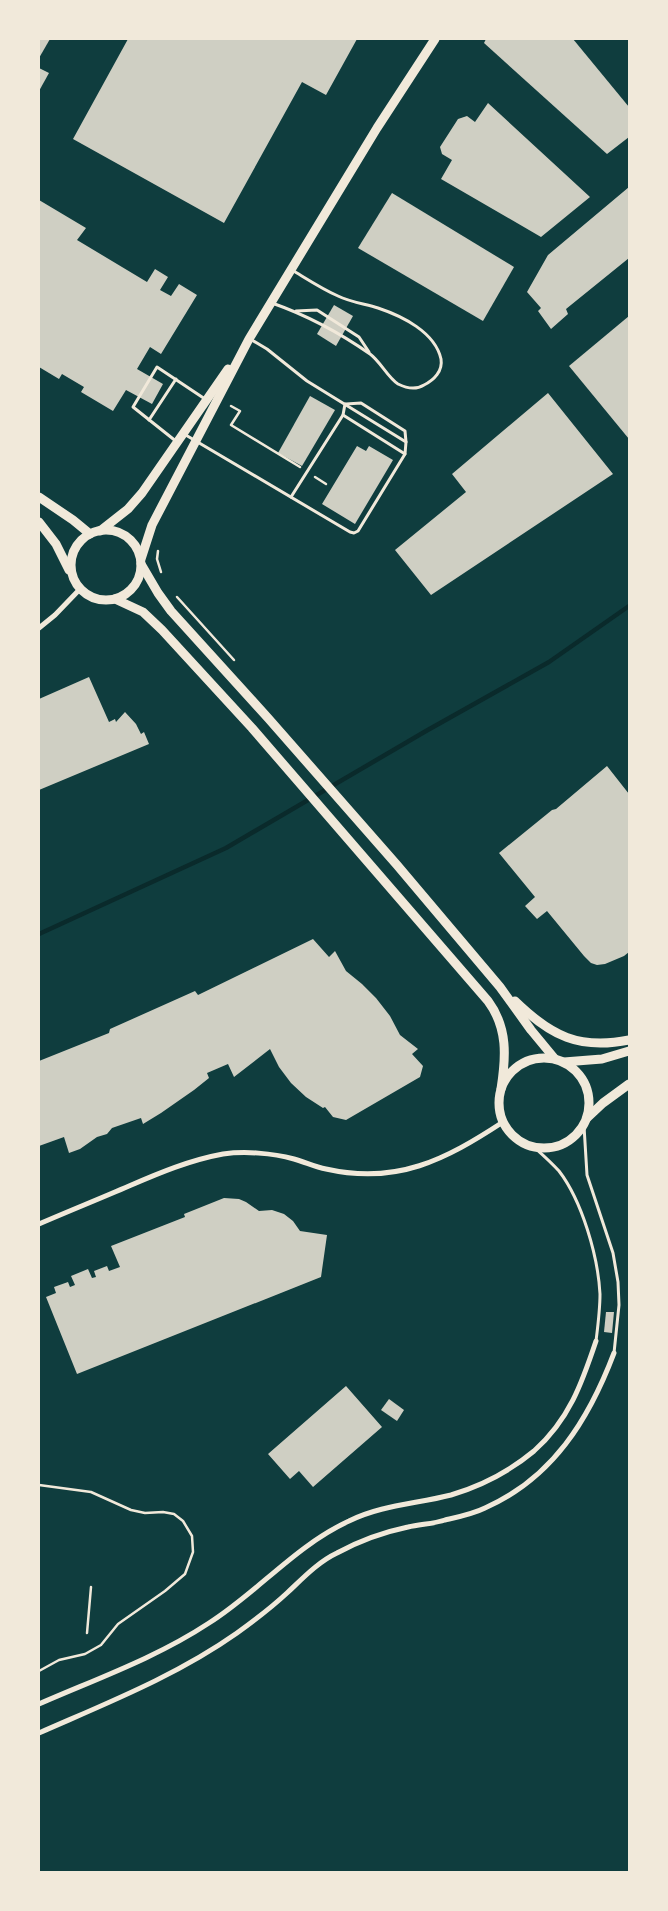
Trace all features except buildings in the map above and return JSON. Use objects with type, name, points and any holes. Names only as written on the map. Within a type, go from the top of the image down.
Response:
[{"type":"main road","points":[[100,531],[128,509],[142,493],[249,339],[377,128],[436,39]]},
{"type":"main road","points":[[39,522],[56,544],[80,589],[87,595],[96,599],[106,600],[125,595],[133,588],[140,575],[141,562],[152,526],[249,339]]},
{"type":"main road","points":[[39,497],[90,534]]},
{"type":"main road","points":[[73,577],[71,562],[73,552],[82,540],[90,534],[111,530],[126,537],[137,549],[141,562],[158,593],[171,611],[397,865],[500,987],[531,1030],[559,1061],[577,1072],[586,1086],[590,1102],[585,1122]]},
{"type":"main road","points":[[115,599],[143,612],[154,621],[252,728],[494,1010],[504,1035],[505,1052],[499,1105],[503,1122],[518,1141],[534,1147],[558,1146],[573,1138],[585,1122],[609,1098],[629,1084]]},
{"type":"main road","points":[[500,987],[538,1022],[570,1040],[589,1043],[629,1040]]},
{"type":"main road","points":[[501,1089],[510,1074],[522,1064],[538,1058],[559,1061],[602,1059],[629,1051]]},
{"type":"street","points":[[39,628],[55,615],[80,589]]},
{"type":"street","points":[[39,1224],[152,1176],[189,1163],[224,1154],[261,1153],[292,1158],[325,1169],[354,1174],[383,1175],[410,1169],[436,1160],[482,1136],[503,1122]]},
{"type":"street","points":[[39,1704],[175,1645],[211,1622],[259,1585],[290,1557],[348,1521],[373,1510],[452,1494],[482,1484],[510,1469],[534,1450],[552,1432],[567,1410],[580,1387],[596,1341]]},
{"type":"street","points":[[39,1733],[166,1676],[203,1655],[264,1613],[307,1574],[336,1553],[372,1538],[406,1527],[443,1521],[485,1509],[511,1493],[555,1458],[574,1433],[601,1386],[614,1353]]},
{"type":"lane","points":[[291,270],[340,297],[379,308],[403,318],[430,337],[439,350],[442,363],[436,377],[422,386],[410,389],[397,383],[371,354],[359,337],[317,310],[296,311]]},
{"type":"lane","points":[[271,303],[296,311],[371,354]]},
{"type":"lane","points":[[249,339],[267,349],[307,381],[406,442]]},
{"type":"lane","points":[[178,442],[133,407],[158,367],[207,400]]},
{"type":"lane","points":[[149,420],[176,379]]},
{"type":"lane","points":[[291,497],[343,415],[345,404]]},
{"type":"lane","points":[[184,433],[354,533],[358,531],[405,454],[406,442],[405,431],[361,404],[345,404]]},
{"type":"lane","points":[[343,415],[405,454]]},
{"type":"lane","points":[[585,1122],[587,1176],[614,1253],[618,1282],[619,1305],[614,1353]]},
{"type":"lane","points":[[534,1147],[560,1172],[582,1215],[590,1242],[600,1293],[596,1341]]},
{"type":"path","points":[[231,406],[240,411],[232,425],[326,484]]},
{"type":"path","points":[[158,545],[157,559],[164,578]]},
{"type":"path","points":[[171,591],[240,667]]},
{"type":"path","points":[[39,1485],[91,1492],[131,1510],[145,1513],[163,1512],[174,1514],[183,1522],[192,1536],[193,1552],[185,1574],[165,1591],[118,1624],[101,1645],[85,1654],[59,1660],[39,1671]]},
{"type":"path","points":[[87,1633],[91,1588]]},
{"type":"waterway","points":[[39,934],[226,848],[426,731],[549,662],[629,606]]}]
